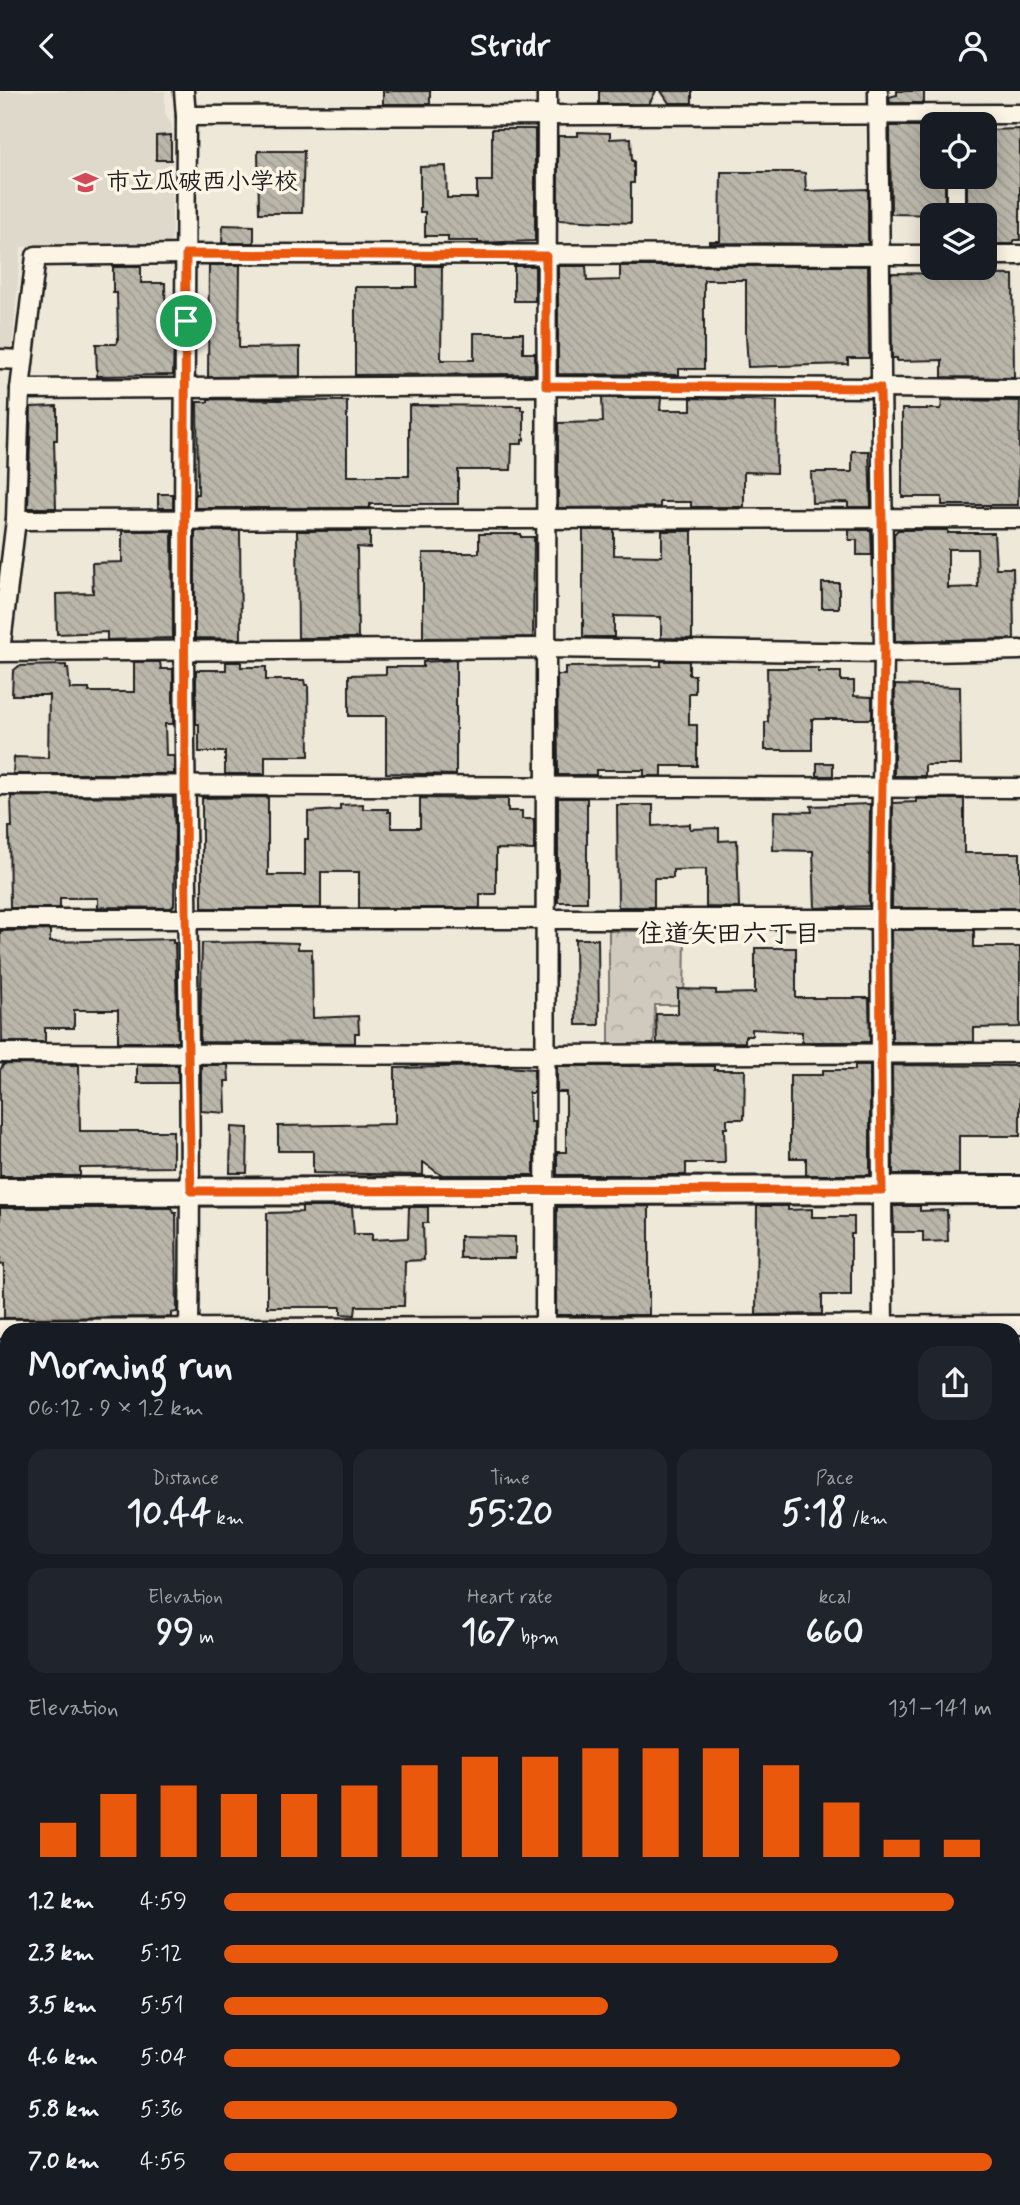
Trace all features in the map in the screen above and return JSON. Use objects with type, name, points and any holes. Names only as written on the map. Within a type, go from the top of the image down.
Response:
[{"type":"street","points":[[184,91],[184,650],[187,1053],[191,1191],[189,1323]]},
{"type":"street","points":[[545,1323],[547,91]]},
{"type":"street","points":[[877,91],[884,653],[880,920],[883,1323]]},
{"type":"street","points":[[186,116],[877,113],[920,116]]},
{"type":"street","points":[[997,116],[1020,114]]},
{"type":"street","points":[[920,255],[186,254],[36,257],[20,389],[16,520],[0,652],[547,648],[884,653],[1020,650]]},
{"type":"street","points":[[997,255],[1020,255]]},
{"type":"street","points":[[0,359],[23,360]]},
{"type":"street","points":[[20,389],[546,386],[1020,389]]},
{"type":"street","points":[[16,520],[1020,518]]},
{"type":"street","points":[[0,785],[1020,788]]},
{"type":"street","points":[[0,919],[1020,919]]},
{"type":"street","points":[[0,1053],[1020,1053]]},
{"type":"street","points":[[0,1192],[1020,1190]]},
{"type":"shaded area","name":"市立瓜破西小学校","points":[[0,91],[165,91],[165,113],[172,126],[172,238],[165,248],[21,247],[12,350],[0,349]]},
{"type":"green space","points":[[609,931],[685,931],[684,1005],[655,1005],[654,1047],[609,1047]]},
{"type":"building","points":[[383,91],[430,91],[430,104],[383,104]]},
{"type":"building","points":[[599,91],[656,91],[649,104],[599,104]]},
{"type":"building","points":[[661,91],[692,91],[692,103],[669,103]]},
{"type":"building","points":[[897,91],[924,91],[924,103],[890,103],[889,97],[897,95]]},
{"type":"building","points":[[890,126],[920,126],[920,189],[945,189],[945,203],[920,203],[920,215],[891,214]]},
{"type":"building","points":[[492,129],[535,129],[535,241],[478,243],[448,241],[448,236],[425,236],[425,212],[420,212],[420,167],[446,166],[447,198],[477,198],[477,181],[492,181]]},
{"type":"building","points":[[1020,129],[1020,240],[1014,240],[1013,244],[997,244],[997,203],[967,203],[967,189],[997,189],[997,130]]},
{"type":"building","points":[[578,132],[610,133],[610,139],[631,138],[634,183],[631,183],[631,223],[558,220],[558,136],[578,136]]},
{"type":"building","points":[[171,135],[171,160],[156,160],[156,136]]},
{"type":"building","points":[[258,151],[304,151],[302,213],[259,213]]},
{"type":"building","points":[[721,172],[805,173],[806,191],[868,189],[868,244],[709,243],[720,241]]},
{"type":"building","points":[[223,225],[254,226],[254,243],[222,243]]},
{"type":"building","points":[[209,265],[240,265],[239,348],[300,347],[300,376],[208,377]]},
{"type":"building","points":[[417,266],[442,266],[441,360],[474,360],[474,333],[523,333],[523,353],[535,353],[535,374],[355,375],[355,287],[417,287]]},
{"type":"building","points":[[514,266],[535,266],[535,301],[514,301]]},
{"type":"building","points":[[558,266],[586,266],[587,281],[620,280],[620,266],[868,266],[869,358],[848,358],[848,364],[748,367],[746,280],[704,280],[704,369],[679,369],[679,375],[558,374]]},
{"type":"building","points":[[113,267],[141,267],[141,283],[165,283],[166,338],[174,338],[173,375],[97,376],[96,344],[116,344],[118,341],[117,293],[113,293]]},
{"type":"building","points":[[891,273],[920,273],[920,280],[997,280],[997,275],[1013,275],[1014,378],[942,377],[942,360],[897,361],[897,358],[892,358]]},
{"type":"building","points":[[602,398],[661,398],[660,410],[691,410],[691,398],[777,401],[776,473],[744,472],[744,507],[691,507],[691,502],[660,502],[660,507],[558,508],[558,423],[603,422]]},
{"type":"building","points":[[208,399],[347,401],[347,476],[409,476],[409,405],[521,406],[521,410],[524,410],[524,440],[522,444],[512,444],[511,470],[458,470],[458,504],[370,504],[370,508],[195,508],[195,494],[198,494],[197,402],[208,402]]},
{"type":"building","points":[[942,400],[1020,401],[1018,505],[942,505],[942,497],[902,497],[902,409],[941,409]]},
{"type":"building","points":[[57,406],[57,440],[54,440],[56,508],[28,508],[31,407]]},
{"type":"building","points":[[852,451],[869,451],[871,507],[848,507],[848,502],[812,503],[811,472],[852,472]]},
{"type":"building","points":[[158,494],[173,494],[173,508],[158,508]]},
{"type":"building","points":[[583,530],[614,530],[614,555],[662,556],[662,531],[692,531],[692,639],[661,638],[661,617],[614,616],[614,637],[583,637]]},
{"type":"building","points":[[849,530],[871,530],[872,555],[857,555],[857,540],[849,540]]},
{"type":"building","points":[[898,530],[994,533],[996,568],[1013,568],[1014,639],[895,641],[894,534]],"holes":[[[948,549],[977,549],[978,587],[948,588]]]},
{"type":"building","points":[[122,531],[172,531],[173,638],[107,640],[107,632],[57,634],[56,594],[93,593],[92,563],[122,562]]},
{"type":"building","points":[[195,531],[240,531],[241,639],[195,638]]},
{"type":"building","points":[[297,531],[370,531],[370,548],[357,547],[358,638],[298,638]]},
{"type":"building","points":[[479,534],[521,534],[521,537],[534,537],[533,637],[423,638],[423,553],[479,553]]},
{"type":"building","points":[[822,583],[839,583],[839,608],[822,608]]},
{"type":"building","points":[[456,660],[456,775],[386,773],[386,716],[349,716],[349,675],[386,674],[386,667],[423,667],[423,662]]},
{"type":"building","points":[[661,661],[689,661],[689,675],[695,675],[695,693],[689,693],[689,725],[697,725],[697,766],[662,766],[662,776],[644,776],[644,770],[596,770],[596,775],[558,775],[557,675],[565,675],[565,667],[661,666]]},
{"type":"building","points":[[134,662],[160,662],[161,669],[173,669],[173,724],[165,724],[166,756],[174,756],[174,774],[13,774],[14,757],[48,758],[49,695],[12,695],[13,671],[19,666],[66,665],[70,689],[89,689],[89,692],[134,692]]},
{"type":"building","points":[[226,662],[241,662],[241,667],[266,667],[266,680],[304,680],[305,685],[308,685],[309,756],[265,756],[265,774],[225,774],[225,752],[199,752],[196,670],[226,670]]},
{"type":"building","points":[[767,668],[818,668],[818,672],[841,672],[841,681],[854,681],[854,696],[872,697],[872,719],[812,719],[812,750],[765,750],[765,722],[768,722]]},
{"type":"building","points":[[895,685],[960,687],[961,765],[925,765],[925,776],[894,776]]},
{"type":"building","points":[[817,763],[833,763],[833,776],[817,776]]},
{"type":"building","points":[[12,796],[173,797],[174,905],[171,908],[98,907],[98,898],[60,898],[60,908],[10,908],[9,827],[12,827]]},
{"type":"building","points":[[202,798],[268,798],[268,875],[305,875],[308,812],[340,810],[340,805],[363,804],[363,809],[388,809],[388,812],[391,812],[391,828],[420,828],[420,798],[508,799],[508,811],[522,811],[522,819],[534,819],[534,850],[496,849],[496,894],[480,894],[480,908],[359,908],[359,872],[321,872],[321,908],[202,908]]},
{"type":"building","points":[[558,798],[587,798],[587,902],[558,902]]},
{"type":"building","points":[[916,799],[964,799],[964,853],[1020,853],[1020,908],[892,908],[893,803],[916,802]]},
{"type":"building","points":[[870,804],[869,906],[815,908],[813,851],[773,850],[774,811],[812,812],[811,806]]},
{"type":"building","points":[[617,805],[653,805],[653,826],[690,824],[690,829],[719,828],[719,841],[737,840],[739,908],[706,907],[706,869],[673,870],[673,878],[654,878],[654,907],[618,907]]},
{"type":"building","points":[[50,930],[50,942],[173,939],[178,1042],[118,1042],[118,1010],[74,1010],[74,1028],[45,1028],[45,1042],[2,1042],[0,931]]},
{"type":"building","points":[[891,930],[974,930],[974,947],[1020,947],[1020,1027],[974,1028],[974,1042],[892,1042]]},
{"type":"building","points":[[575,939],[598,939],[599,1025],[576,1025]]},
{"type":"building","points":[[202,943],[298,943],[298,949],[312,949],[313,1018],[358,1016],[359,1033],[355,1033],[355,1043],[200,1042]]},
{"type":"building","points":[[755,948],[796,948],[796,998],[869,998],[870,1042],[802,1042],[802,1032],[752,1029],[752,1036],[745,1036],[745,1042],[657,1043],[656,1014],[678,1014],[678,989],[716,990],[716,994],[755,993]]},
{"type":"building","points":[[4,1064],[79,1065],[80,1131],[173,1131],[173,1167],[80,1168],[80,1176],[0,1176],[0,1070]]},
{"type":"building","points":[[137,1065],[178,1065],[178,1083],[137,1083]]},
{"type":"building","points":[[201,1065],[228,1065],[229,1081],[225,1081],[226,1113],[201,1111]]},
{"type":"building","points":[[855,1065],[870,1065],[870,1175],[806,1175],[806,1158],[790,1158],[790,1075],[823,1075],[823,1070],[855,1070]]},
{"type":"building","points":[[892,1065],[1020,1066],[1020,1136],[959,1136],[959,1174],[893,1174]]},
{"type":"building","points":[[490,1066],[534,1069],[534,1093],[529,1093],[530,1122],[534,1122],[534,1175],[441,1175],[423,1162],[423,1175],[313,1173],[313,1151],[278,1151],[278,1126],[395,1124],[395,1068]]},
{"type":"building","points":[[557,1066],[714,1066],[714,1070],[745,1070],[744,1119],[727,1119],[727,1128],[724,1128],[725,1163],[686,1163],[686,1175],[557,1175],[557,1152],[566,1152],[566,1092],[557,1092]]},
{"type":"building","points":[[231,1127],[248,1128],[247,1173],[230,1173]]},
{"type":"building","points":[[649,1206],[649,1315],[556,1315],[557,1207]]},
{"type":"building","points":[[757,1206],[788,1206],[788,1210],[812,1209],[812,1217],[854,1217],[854,1234],[851,1234],[851,1295],[822,1295],[822,1314],[756,1315]]},
{"type":"building","points":[[893,1206],[920,1206],[920,1211],[947,1210],[948,1241],[923,1242],[923,1232],[894,1232]]},
{"type":"building","points":[[302,1207],[352,1207],[354,1234],[372,1234],[372,1240],[408,1238],[409,1207],[428,1207],[428,1223],[423,1223],[424,1260],[405,1261],[404,1306],[356,1306],[355,1315],[341,1314],[341,1307],[267,1307],[267,1213],[302,1212]]},
{"type":"building","points":[[0,1208],[172,1208],[176,1213],[177,1312],[171,1313],[171,1317],[4,1318]]},
{"type":"building","points":[[460,1236],[515,1237],[515,1258],[460,1258]]},
{"type":"place","name":"市立瓜破西小学校","points":[[86,182]]},
{"type":"district","name":"住道矢田六丁目","points":[[729,935]]},
{"type":"route","points":[[186,254],[546,256],[546,386],[880,388],[884,653],[880,920],[882,1190],[191,1191],[187,1053],[184,650],[186,321],[186,254]]}]
